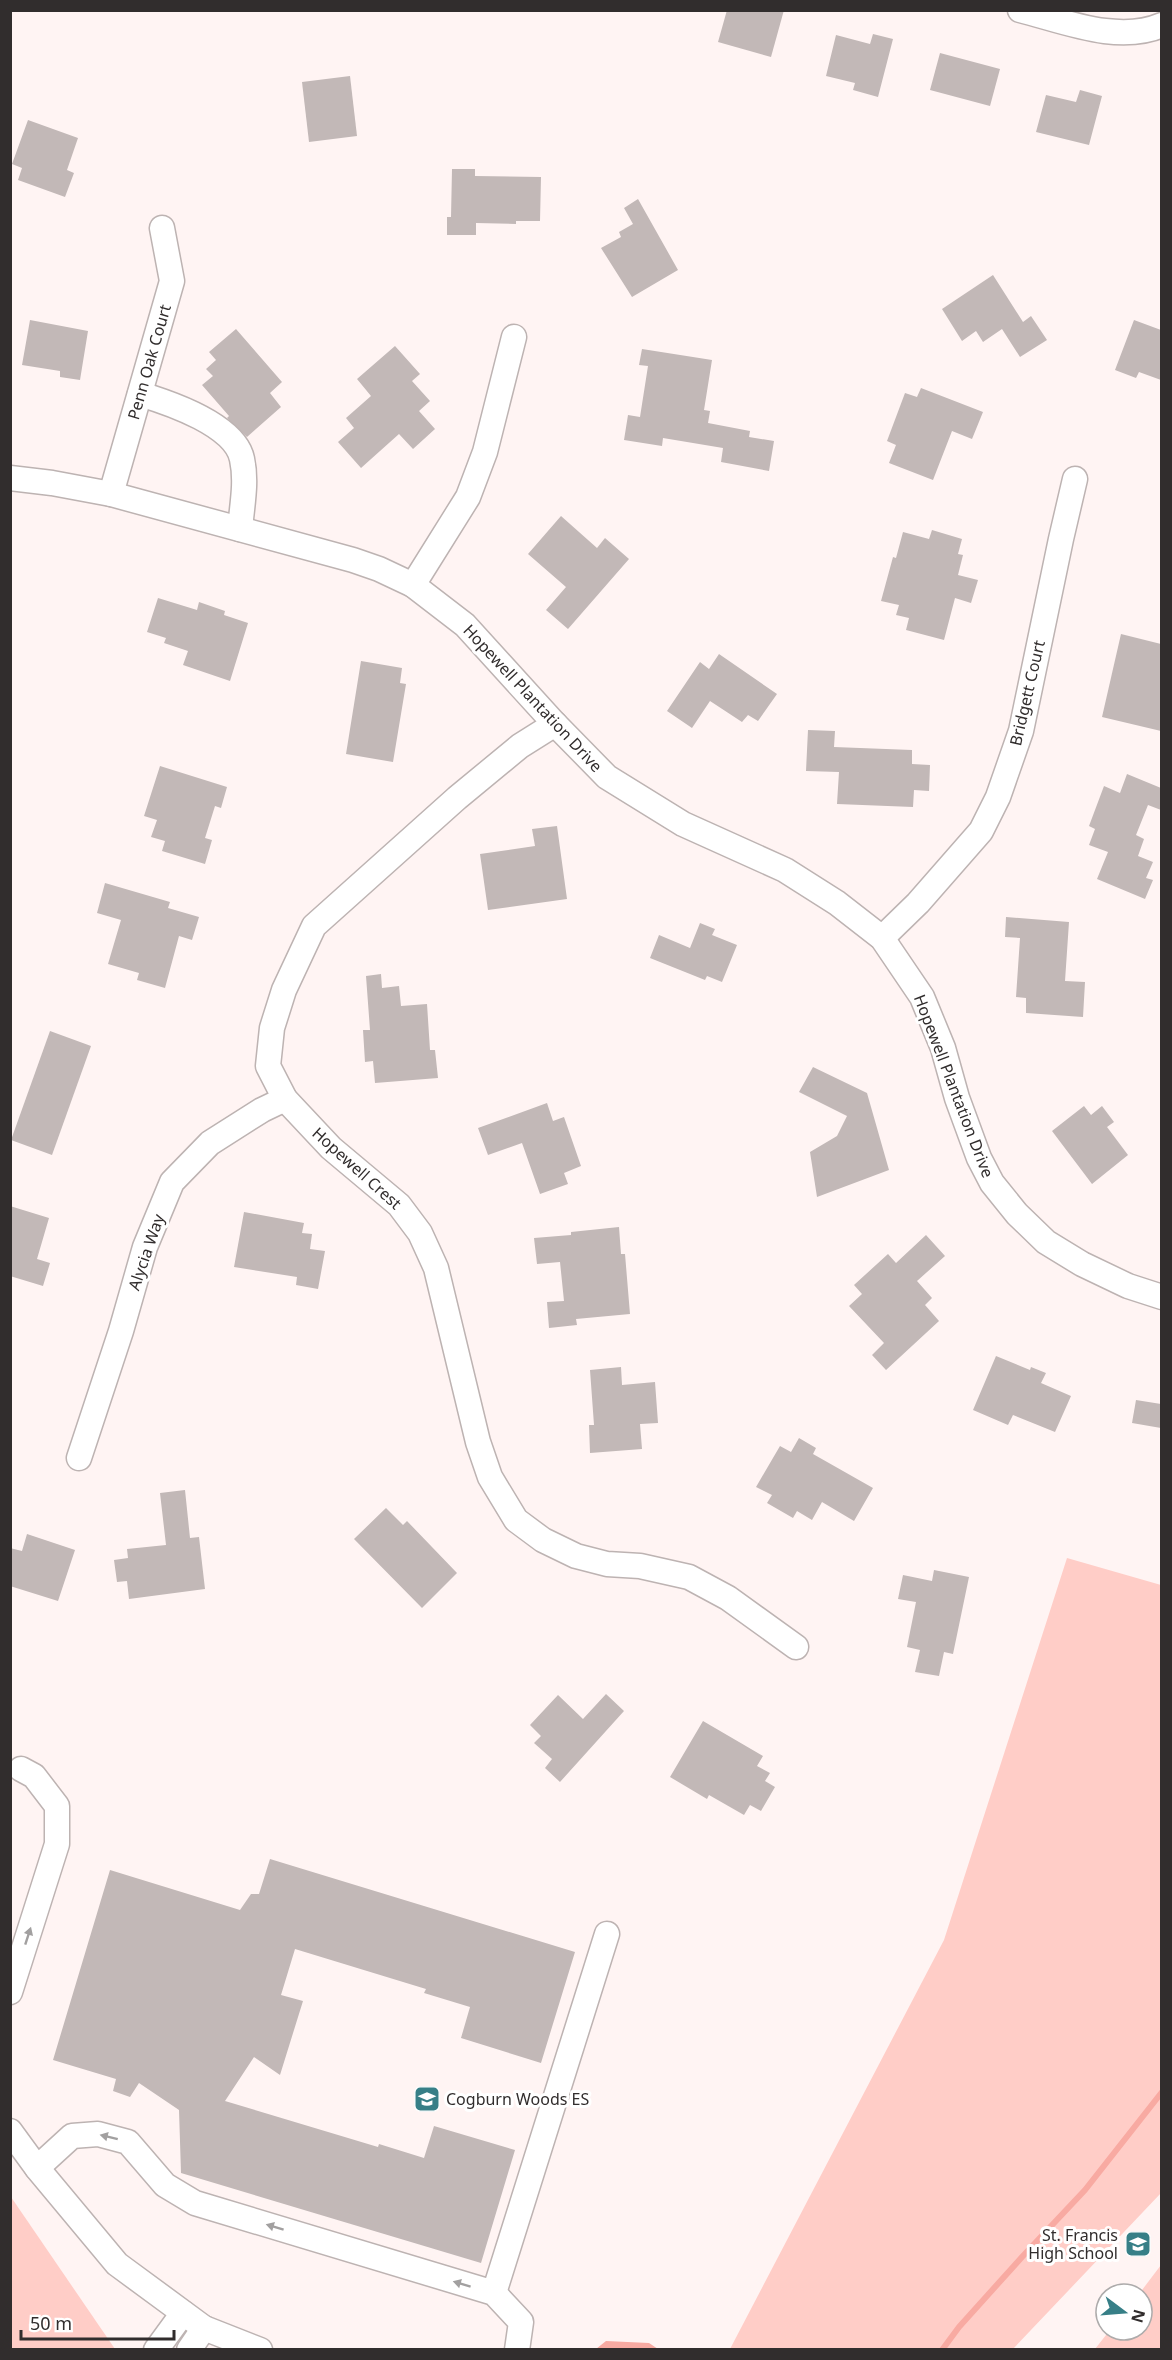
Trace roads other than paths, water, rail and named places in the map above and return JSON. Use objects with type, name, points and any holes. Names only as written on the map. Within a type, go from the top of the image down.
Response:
[{"type":"street","points":[[1020,10],[1094,30],[1125,33],[1161,25]]},
{"type":"street","name":"Penn Oak Court","points":[[111,494],[172,281],[162,228]]},
{"type":"street","points":[[413,585],[468,497],[485,452],[514,337]]},
{"type":"street","points":[[140,394],[163,401],[201,418],[233,439],[242,456],[245,481],[240,529]]},
{"type":"street","name":"Hopewell Plantation Drive","points":[[10,478],[111,494],[353,560],[413,585],[465,625],[555,724],[607,777],[683,824],[785,870],[837,903],[882,938],[922,997],[943,1048],[957,1098],[979,1158],[992,1183],[1017,1214],[1046,1242],[1083,1264],[1128,1286],[1161,1297]]},
{"type":"street","name":"Bridgett Court","points":[[882,938],[918,903],[981,831],[998,797],[1021,731],[1061,539],[1076,479]]},
{"type":"street","name":"Hopewell Crest","points":[[555,724],[520,746],[314,926],[284,990],[272,1028],[268,1066],[285,1099],[331,1148],[399,1205],[420,1233],[439,1278],[478,1442],[490,1477],[516,1520],[543,1539],[576,1556],[607,1564],[640,1566],[689,1577],[728,1598],[796,1647]]},
{"type":"street","name":"Alycia Way","points":[[79,1458],[121,1331],[145,1247],[172,1182],[210,1143],[262,1110],[285,1099]]},
{"type":"street","points":[[10,1992],[57,1844],[57,1806],[34,1776],[21,1769]]},
{"type":"street","points":[[494,2293],[607,1934]]},
{"type":"street","points":[[10,2131],[37,2168],[117,2264],[204,2328],[260,2349]]},
{"type":"street","points":[[37,2168],[72,2136],[98,2134],[128,2142],[165,2185],[195,2203],[494,2293],[521,2322],[517,2349]]},
{"type":"street","points":[[156,2349],[183,2313]]},
{"type":"street","points":[[189,2349],[204,2328]]},
{"type":"waterway","points":[[942,2350],[959,2327],[1085,2190],[1162,2092]]},
{"type":"place","name":"Cogburn Woods ES","points":[[427,2099]]},
{"type":"place","name":"St. Francis High School","points":[[1138,2244]]}]
